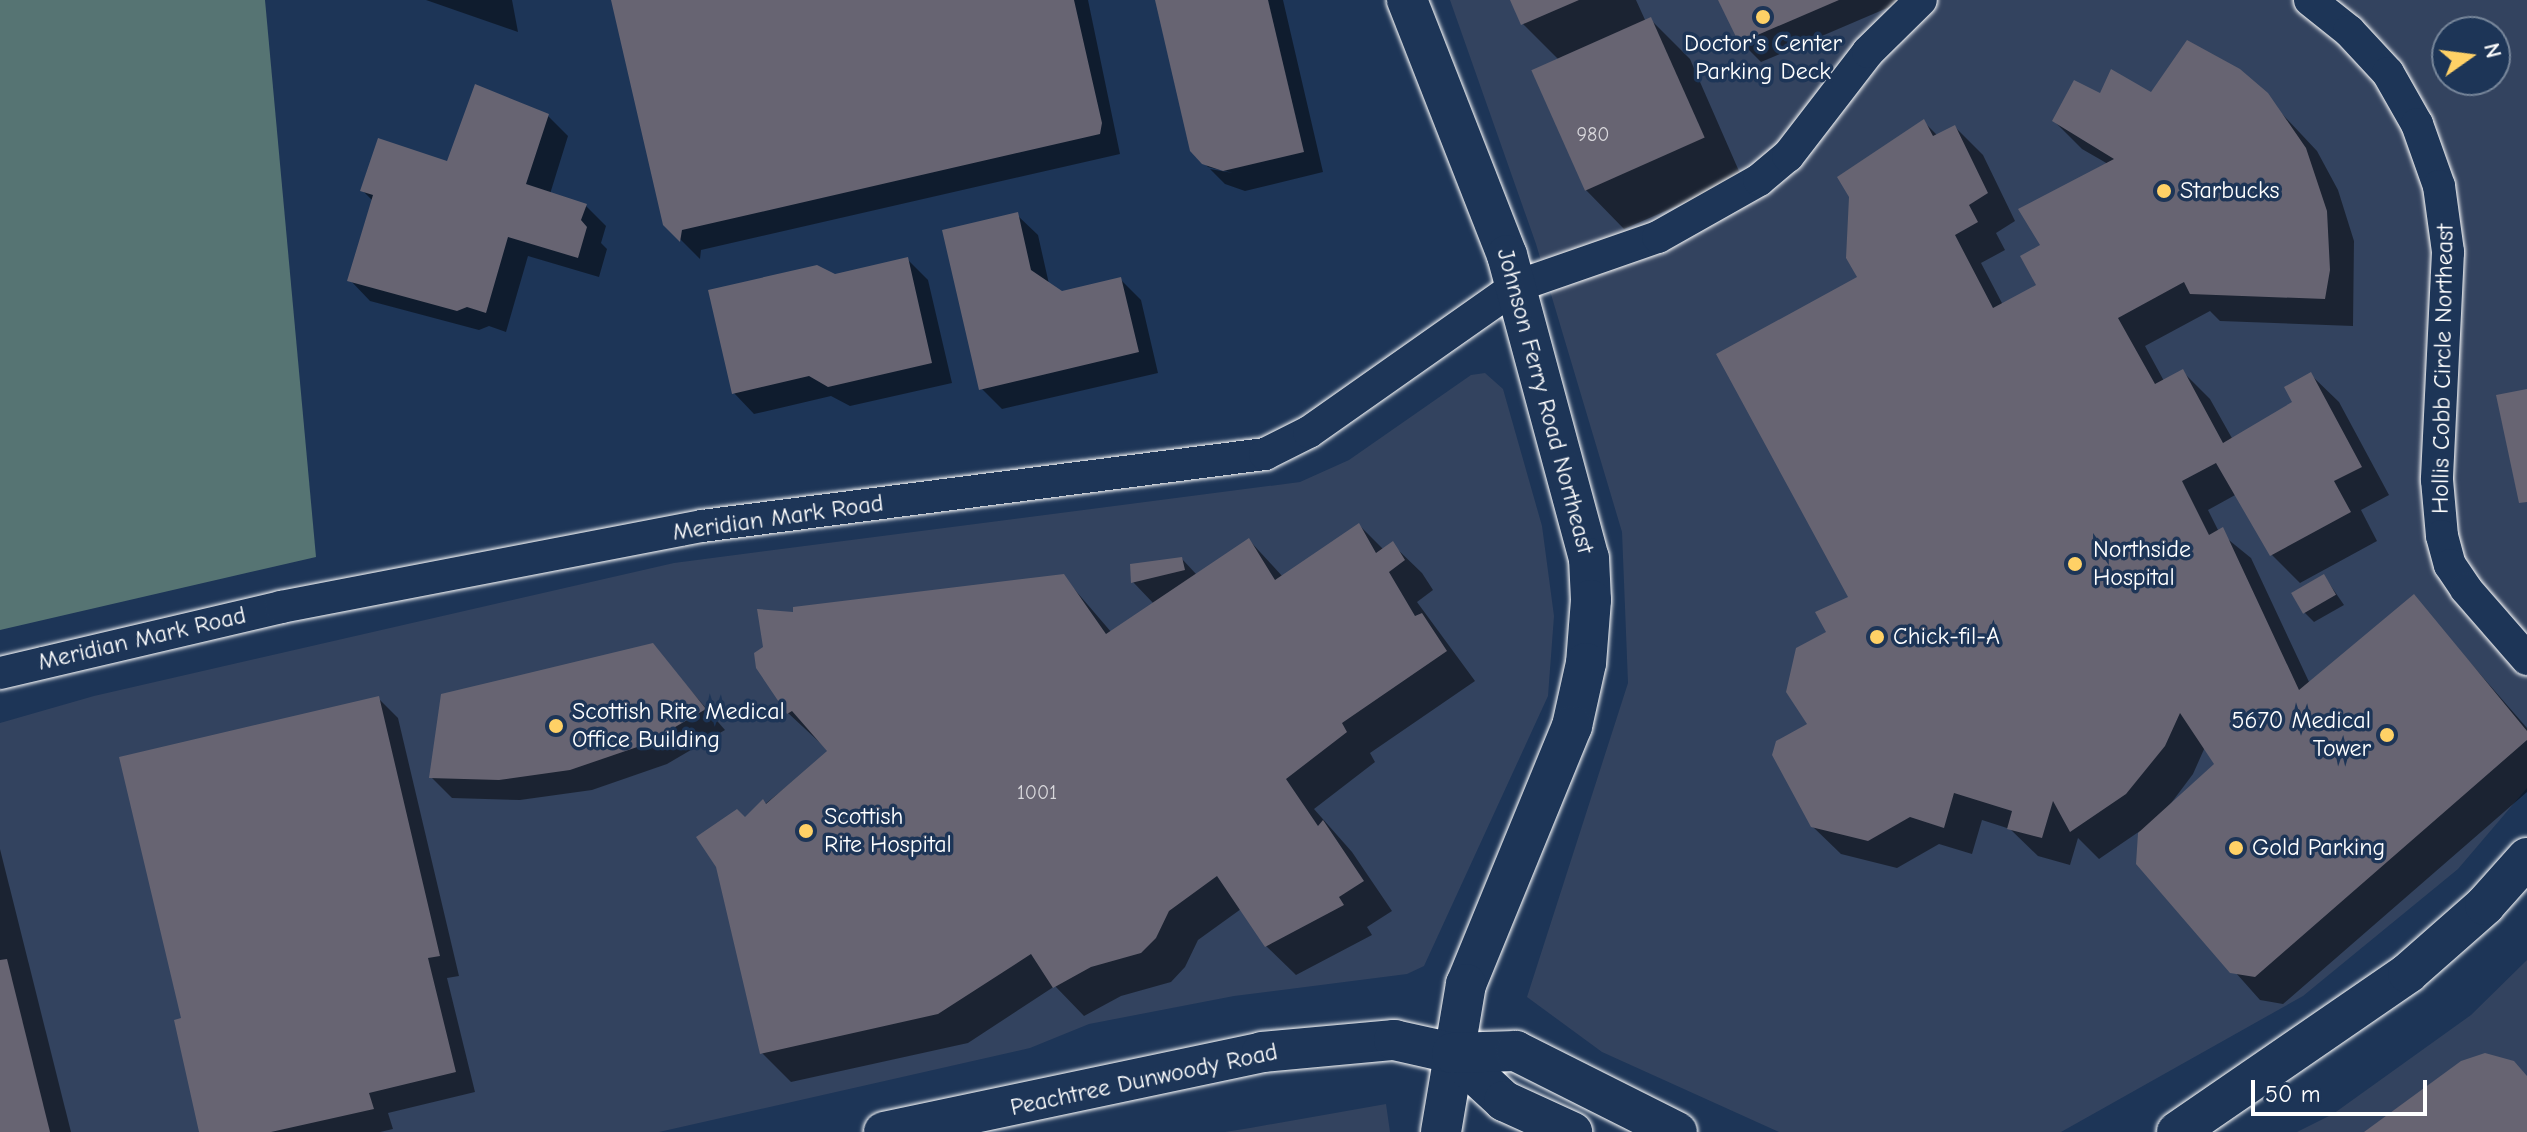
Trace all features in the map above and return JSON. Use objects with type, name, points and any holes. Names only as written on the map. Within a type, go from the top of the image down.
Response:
[{"type":"main road","name":"Johnson Ferry Road Northeast","points":[[1407,0],[1517,286],[1589,558],[1586,663],[1572,726],[1466,984],[1441,1132]]},
{"type":"main road","points":[[2177,1132],[2408,973],[2485,905],[2527,858]]},
{"type":"main road","name":"Peachtree Dunwoody Road","points":[[884,1132],[1262,1052],[1394,1040],[1452,1053],[1516,1051],[1677,1132]]},
{"type":"main road","points":[[1452,1053],[1504,1101],[1572,1132]]},
{"type":"street","points":[[1517,286],[1658,237],[1759,180],[1788,156],[1868,52],[1921,0]]},
{"type":"street","name":"Hollis Cobb Circle Northeast","points":[[2310,0],[2349,31],[2388,73],[2417,124],[2439,186],[2448,252],[2437,480],[2442,536],[2450,565],[2466,589],[2527,659]]},
{"type":"street","name":"Meridian Mark Road","points":[[0,673],[281,607],[702,526],[1265,454],[1309,432],[1517,286]]},
{"type":"shaded area","name":"Northside Hospital","points":[[1450,0],[2527,0],[2527,788],[2458,869],[2303,996],[2061,1132],[1779,1132],[1602,1052],[1527,997],[1628,683],[1622,532],[1536,244]]},
{"type":"shaded area","name":"Scottish Rite Hospital","points":[[1485,373],[1503,389],[1542,526],[1554,616],[1548,696],[1424,966],[1407,974],[1234,996],[1089,1024],[1030,1048],[659,1132],[0,1132],[0,723],[94,696],[674,563],[1300,482],[1349,460],[1471,375]]},
{"type":"shaded area","points":[[2527,960],[2527,1132],[2297,1132],[2333,1114],[2471,1015]]},
{"type":"shaded area","points":[[1386,1104],[1390,1132],[1225,1132],[1250,1128]]},
{"type":"green space","points":[[0,0],[265,0],[316,557],[0,630]]},
{"type":"building","points":[[611,0],[1074,0],[1102,123],[1100,134],[682,230],[680,242],[663,225]]},
{"type":"building","points":[[1155,0],[1268,0],[1304,152],[1223,171],[1202,164],[1190,151]]},
{"type":"building","points":[[1510,0],[1579,0],[1521,25]]},
{"type":"building","name":"Doctor's Center Parking Deck","points":[[1718,0],[1839,0],[1739,43]]},
{"type":"building","points":[[1651,17],[1705,138],[1585,191],[1531,70]]},
{"type":"building","points":[[2187,40],[2240,69],[2268,93],[2306,148],[2327,211],[2330,270],[2325,299],[2190,294],[2184,282],[2118,318],[2155,384],[2183,369],[2223,443],[2292,402],[2284,387],[2311,372],[2362,467],[2334,481],[2351,512],[2270,556],[2216,463],[2182,481],[2209,535],[2223,527],[2299,690],[2414,594],[2527,731],[2527,740],[2255,977],[2230,973],[2136,864],[2138,833],[2214,764],[2180,713],[2165,746],[2126,794],[2070,832],[2053,801],[2042,838],[2007,829],[2012,811],[1954,793],[1944,828],[1910,817],[1868,841],[1811,827],[1772,755],[1776,741],[1807,724],[1786,692],[1796,648],[1826,632],[1815,612],[1848,597],[1716,354],[1857,277],[1846,258],[1849,197],[1837,177],[1924,119],[1933,136],[1955,125],[1988,193],[1969,205],[1978,222],[1955,235],[1993,308],[2036,285],[2020,256],[2040,245],[2018,209],[2114,159],[2052,121],[2074,80],[2100,93],[2111,69],[2151,92]]},
{"type":"building","points":[[475,84],[549,114],[526,184],[587,204],[581,220],[587,227],[578,258],[508,237],[486,313],[467,307],[457,311],[347,281],[373,195],[360,191],[378,138],[447,161]]},
{"type":"building","points":[[1018,212],[1031,270],[1062,291],[1121,277],[1139,352],[979,390],[942,230]]},
{"type":"building","points":[[908,257],[932,363],[828,387],[809,376],[732,394],[708,290],[817,265],[835,274]]},
{"type":"building","points":[[2527,389],[2527,502],[2519,503],[2496,395]]},
{"type":"building","points":[[1359,523],[1376,553],[1393,541],[1405,560],[1389,572],[1415,616],[1422,613],[1447,651],[1342,723],[1347,732],[1286,779],[1318,826],[1323,820],[1364,881],[1339,897],[1344,905],[1265,947],[1217,876],[1169,911],[1156,938],[1141,953],[1091,967],[1053,988],[1031,954],[938,1014],[760,1054],[716,867],[696,837],[737,809],[745,817],[763,799],[766,804],[827,751],[792,711],[787,714],[756,668],[754,653],[763,647],[757,609],[793,612],[793,607],[1064,574],[1106,634],[1249,538],[1275,580]]},
{"type":"building","points":[[1182,557],[1185,570],[1131,583],[1130,564]]},
{"type":"building","points":[[2324,574],[2336,595],[2303,614],[2291,593]]},
{"type":"building","name":"Scottish Rite Medical Office Building","points":[[653,643],[706,709],[646,744],[570,770],[499,780],[429,778],[441,694]]},
{"type":"building","points":[[379,696],[440,956],[428,958],[456,1072],[369,1093],[374,1109],[271,1132],[199,1132],[174,1020],[181,1018],[119,757]]},
{"type":"building","points":[[7,959],[50,1132],[0,1132],[0,960]]},
{"type":"building","points":[[2485,1053],[2514,1061],[2527,1076],[2527,1132],[2364,1132],[2461,1061]]},
{"type":"place","name":"Doctor's Center Parking Deck","points":[[1763,17]]},
{"type":"place","name":"Starbucks","points":[[2164,191]]},
{"type":"place","name":"Northside Hospital","points":[[2075,564]]},
{"type":"place","name":"Chick-fil-A","points":[[1877,637]]},
{"type":"place","name":"Scottish Rite Medical Office Building","points":[[556,726]]},
{"type":"place","name":"5670 Medical Tower","points":[[2387,735]]},
{"type":"place","name":"Scottish Rite Hospital","points":[[806,831]]},
{"type":"place","name":"Gold Parking","points":[[2236,848]]}]
